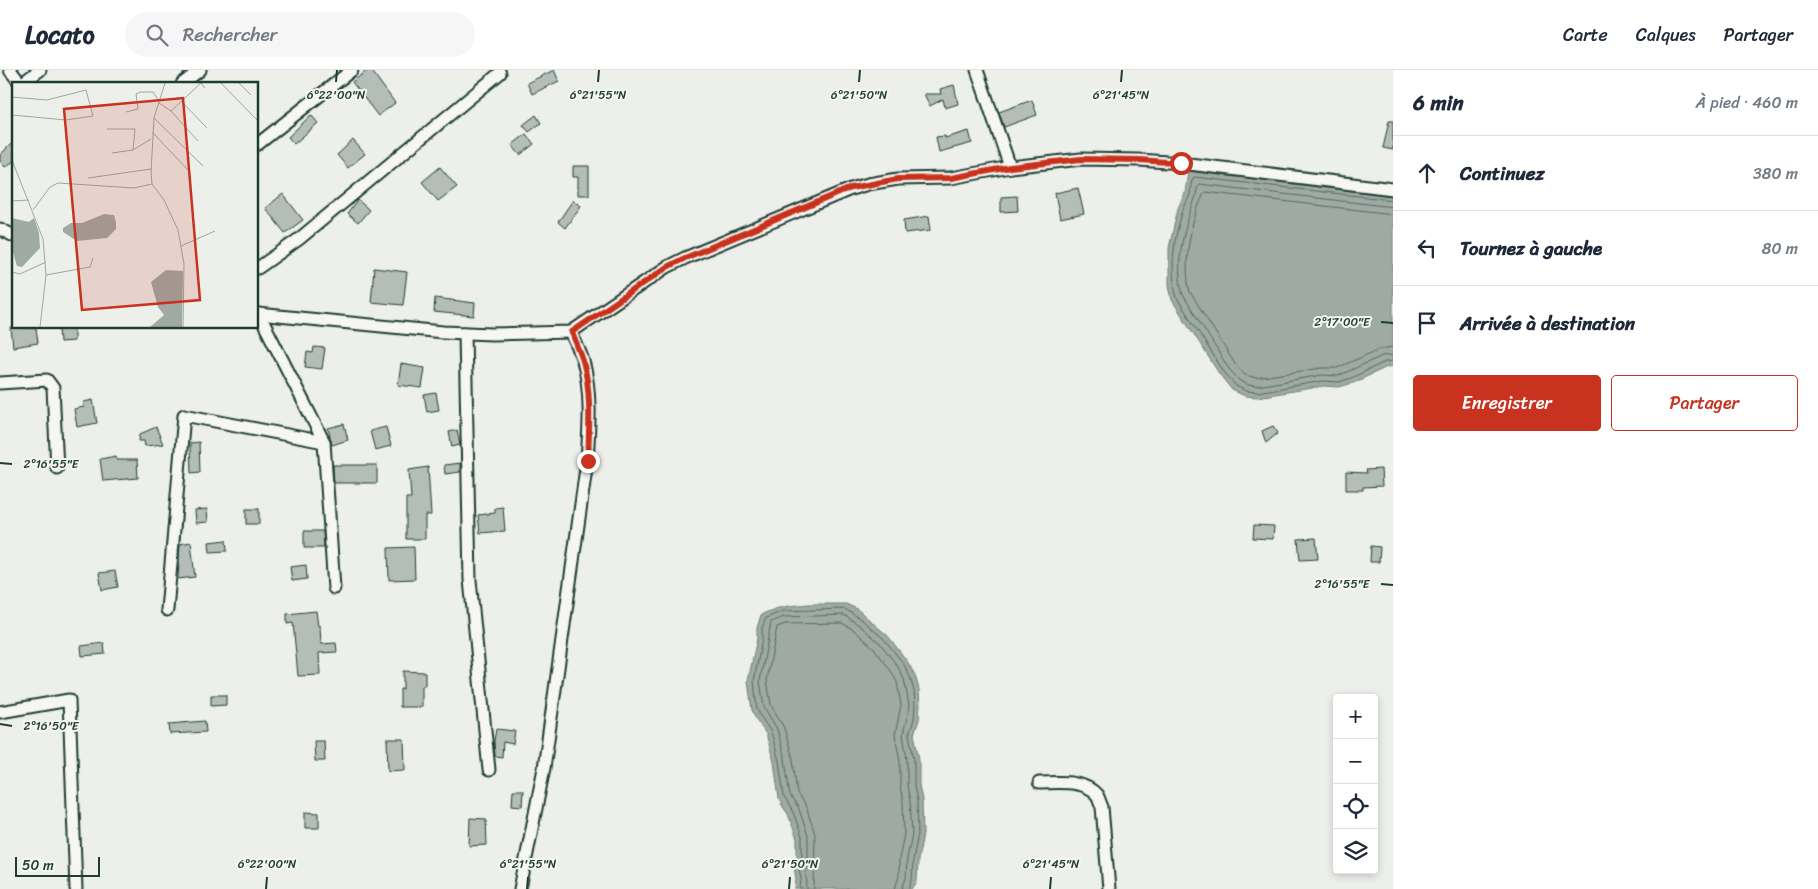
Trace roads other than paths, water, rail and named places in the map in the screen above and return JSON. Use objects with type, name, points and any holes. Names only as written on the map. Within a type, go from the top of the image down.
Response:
[{"type":"street","points":[[10,70],[19,82]]},
{"type":"street","points":[[24,82],[40,70]]},
{"type":"street","points":[[185,82],[200,70]]},
{"type":"street","points":[[259,143],[352,70]]},
{"type":"street","points":[[977,70],[1010,167]]},
{"type":"street","points":[[259,267],[299,239],[500,73]]},
{"type":"street","points":[[259,314],[465,333],[572,332],[667,267],[685,258],[851,188],[898,179],[951,178],[1010,167],[1081,159],[1139,160],[1181,163],[1393,189]]},
{"type":"street","points":[[259,316],[324,442],[334,588]]},
{"type":"street","points":[[520,889],[544,768],[588,461],[590,426],[588,386],[583,361],[572,332]]},
{"type":"street","points":[[465,333],[470,580],[489,770]]},
{"type":"street","points":[[0,383],[47,380],[53,388],[57,468]]},
{"type":"street","points":[[167,610],[184,415],[324,442]]},
{"type":"street","points":[[0,712],[69,700],[76,889]]},
{"type":"street","points":[[1039,783],[1076,785],[1087,788],[1097,795],[1102,807],[1109,889]]},
{"type":"water","points":[[1188,171],[1393,196],[1393,366],[1339,387],[1324,386],[1257,397],[1245,396],[1232,390],[1220,375],[1172,300],[1169,285],[1169,248],[1178,208],[1185,193]]},
{"type":"water","points":[[808,604],[846,604],[857,609],[888,636],[915,675],[920,705],[919,720],[914,734],[919,759],[923,834],[918,860],[917,882],[912,889],[795,889],[794,867],[797,855],[797,839],[788,814],[779,799],[774,762],[766,734],[752,710],[748,681],[761,615],[778,608]]}]
